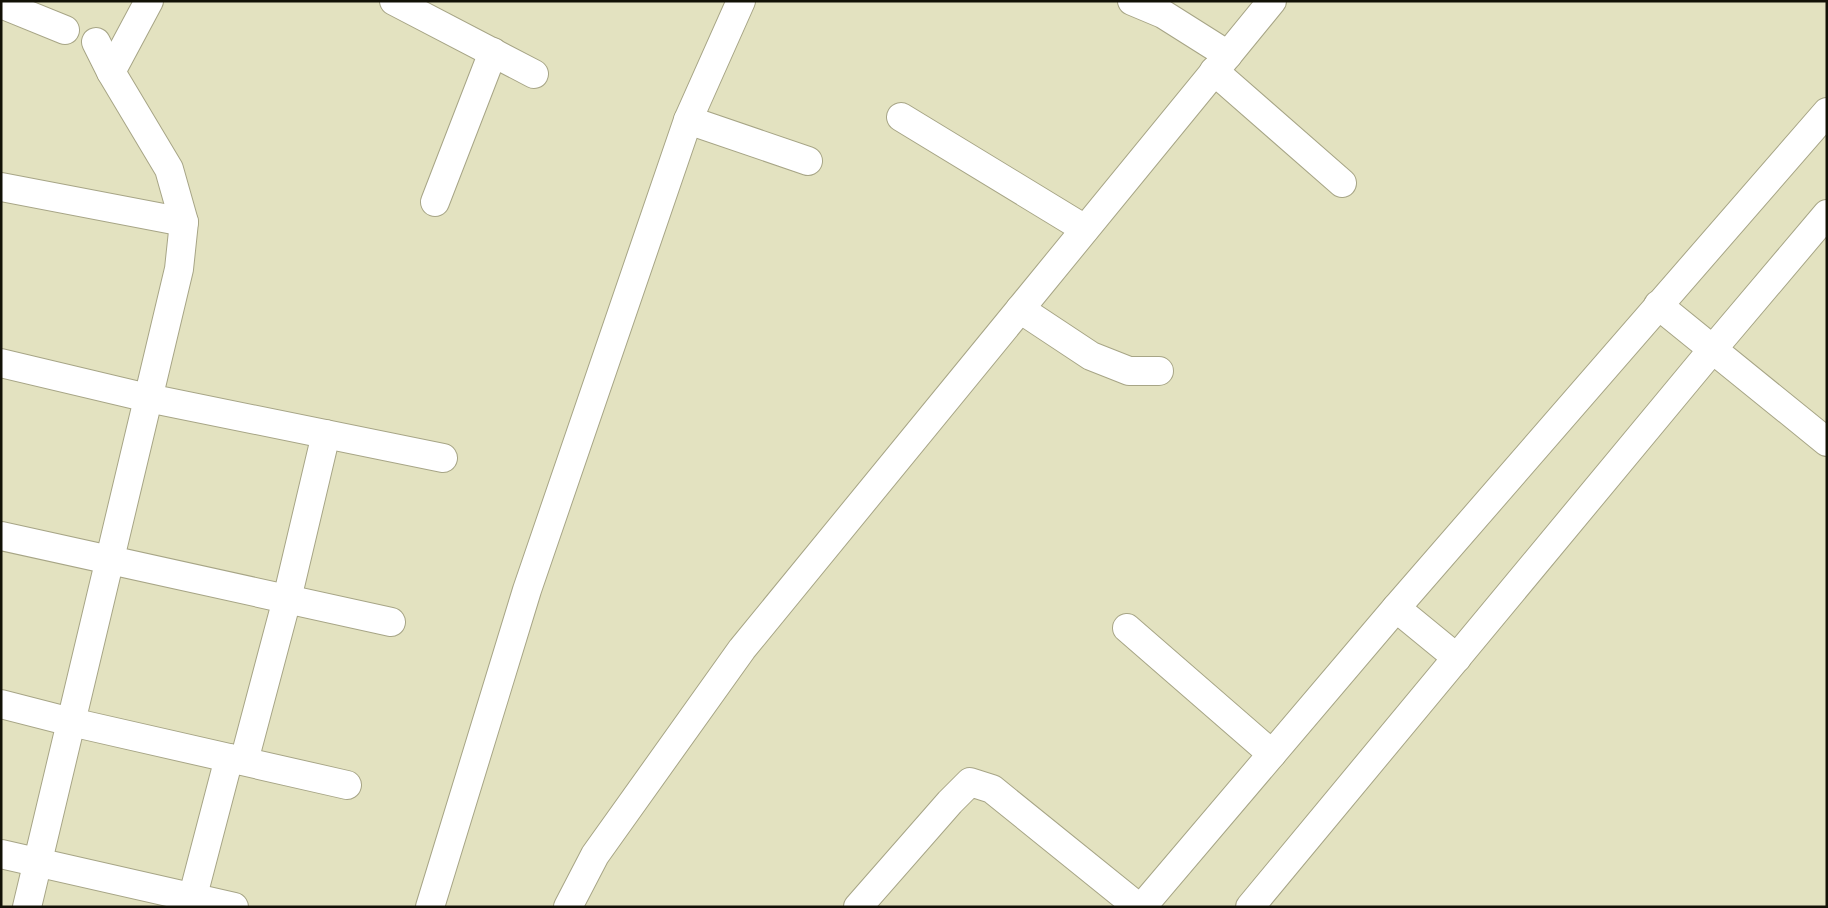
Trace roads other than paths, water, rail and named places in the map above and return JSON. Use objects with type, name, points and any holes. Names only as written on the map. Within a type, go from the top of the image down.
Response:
[{"type":"street","points":[[110,72],[149,1]]},
{"type":"street","points":[[394,1],[534,74]]},
{"type":"street","points":[[430,907],[527,590],[688,120],[742,1]]},
{"type":"street","points":[[1132,1],[1163,14],[1221,63],[1342,183]]},
{"type":"street","points":[[568,907],[595,855],[742,649],[1272,1]]},
{"type":"street","points":[[1,4],[35,9],[65,30]]},
{"type":"street","points":[[27,907],[179,268],[184,222],[169,169],[110,72],[96,42]]},
{"type":"street","points":[[435,202],[493,52]]},
{"type":"street","points":[[858,907],[950,802],[970,782],[992,789],[1140,907],[1396,608],[1827,112]]},
{"type":"street","points":[[901,117],[1085,229]]},
{"type":"street","points":[[688,120],[808,161]]},
{"type":"street","points":[[1,187],[184,222]]},
{"type":"street","points":[[1250,907],[1827,214]]},
{"type":"street","points":[[1658,305],[1827,442]]},
{"type":"street","points":[[1020,309],[1091,356],[1129,371],[1159,371]]},
{"type":"street","points":[[1,363],[148,398],[443,458]]},
{"type":"street","points":[[192,902],[287,599],[326,434]]},
{"type":"street","points":[[1,536],[391,622]]},
{"type":"street","points":[[1396,608],[1457,658]]},
{"type":"street","points":[[1127,628],[1272,754]]},
{"type":"street","points":[[1,704],[71,722],[347,785]]},
{"type":"street","points":[[1,854],[192,902],[234,907]]}]
